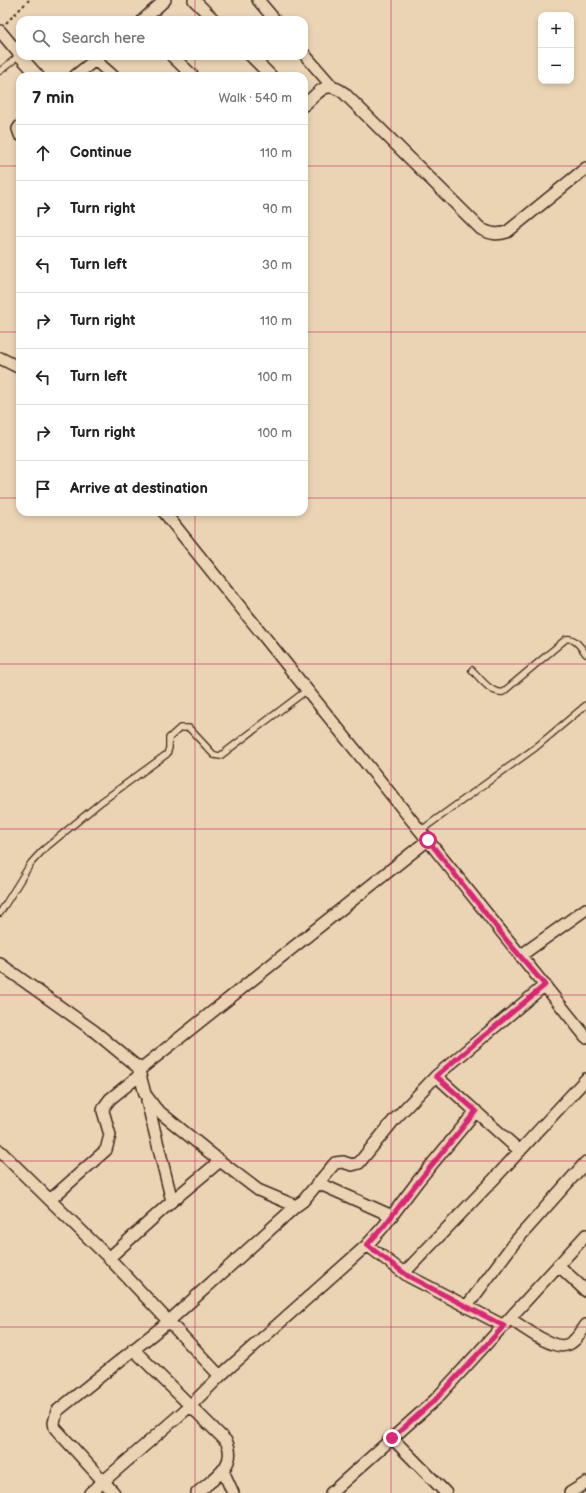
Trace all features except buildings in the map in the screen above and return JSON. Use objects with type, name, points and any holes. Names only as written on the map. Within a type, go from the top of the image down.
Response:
[{"type":"street","points":[[147,16],[164,0]]},
{"type":"street","points":[[194,0],[210,16]]},
{"type":"street","points":[[258,0],[272,16]]},
{"type":"street","points":[[2,28],[16,50]]},
{"type":"street","points":[[308,59],[331,86],[344,93],[482,230],[488,233],[498,235],[507,232],[586,168]]},
{"type":"street","points":[[24,60],[34,72]]},
{"type":"street","points":[[80,72],[95,60]]},
{"type":"street","points":[[100,60],[110,72]]},
{"type":"street","points":[[176,60],[189,72]]},
{"type":"street","points":[[255,60],[267,72]]},
{"type":"street","points":[[308,101],[324,89],[331,86]]},
{"type":"street","points":[[0,358],[16,366]]},
{"type":"street","points":[[167,516],[586,1037]]},
{"type":"street","points":[[50,1200],[106,1150],[110,1135],[103,1111],[104,1107],[110,1099],[139,1071],[428,840]]},
{"type":"street","points":[[520,956],[586,909]]},
{"type":"street","points":[[0,964],[94,1031],[139,1071],[172,1201]]},
{"type":"street","points":[[114,1493],[55,1428],[54,1416],[57,1411],[168,1322],[303,1201],[333,1165],[339,1162],[352,1166],[359,1163],[394,1120],[436,1076],[545,985]]},
{"type":"street","points":[[436,1076],[520,1151]]},
{"type":"street","points":[[404,1272],[520,1151],[586,1079]]},
{"type":"street","points":[[145,1094],[156,1109],[258,1190],[296,1206]]},
{"type":"street","points":[[90,1493],[190,1406],[220,1376],[367,1245],[476,1111]]},
{"type":"street","points":[[0,1150],[109,1258],[220,1376]]},
{"type":"street","points":[[109,1258],[172,1201],[220,1161]]},
{"type":"street","points":[[467,1306],[514,1243],[586,1162]]},
{"type":"street","points":[[318,1183],[392,1216]]},
{"type":"street","points":[[331,1493],[435,1400],[586,1235]]},
{"type":"street","points":[[367,1245],[404,1272],[467,1306],[507,1322],[548,1342],[561,1346],[572,1342],[586,1325]]},
{"type":"street","points":[[558,1265],[586,1291]]},
{"type":"street","points":[[133,1349],[226,1441],[229,1447],[229,1461],[223,1471],[197,1493]]},
{"type":"street","points":[[392,1438],[446,1493]]},
{"type":"street","points":[[223,1471],[233,1493]]},
{"type":"street","points":[[570,1493],[586,1483]]},
{"type":"lane","points":[[0,71],[16,59]]},
{"type":"lane","points":[[472,670],[494,691],[501,692],[566,639],[570,638],[575,640],[586,654]]},
{"type":"lane","points":[[0,913],[31,863],[43,850],[101,802],[167,754],[170,738],[180,728],[188,728],[214,754],[220,756],[307,690]]},
{"type":"lane","points":[[420,831],[534,748],[586,705]]},
{"type":"path","points":[[2,28],[29,0]]},
{"type":"route","points":[[392,1438],[435,1400],[504,1326],[408,1276],[367,1245],[476,1111],[436,1076],[545,985],[508,942],[428,840]]}]
